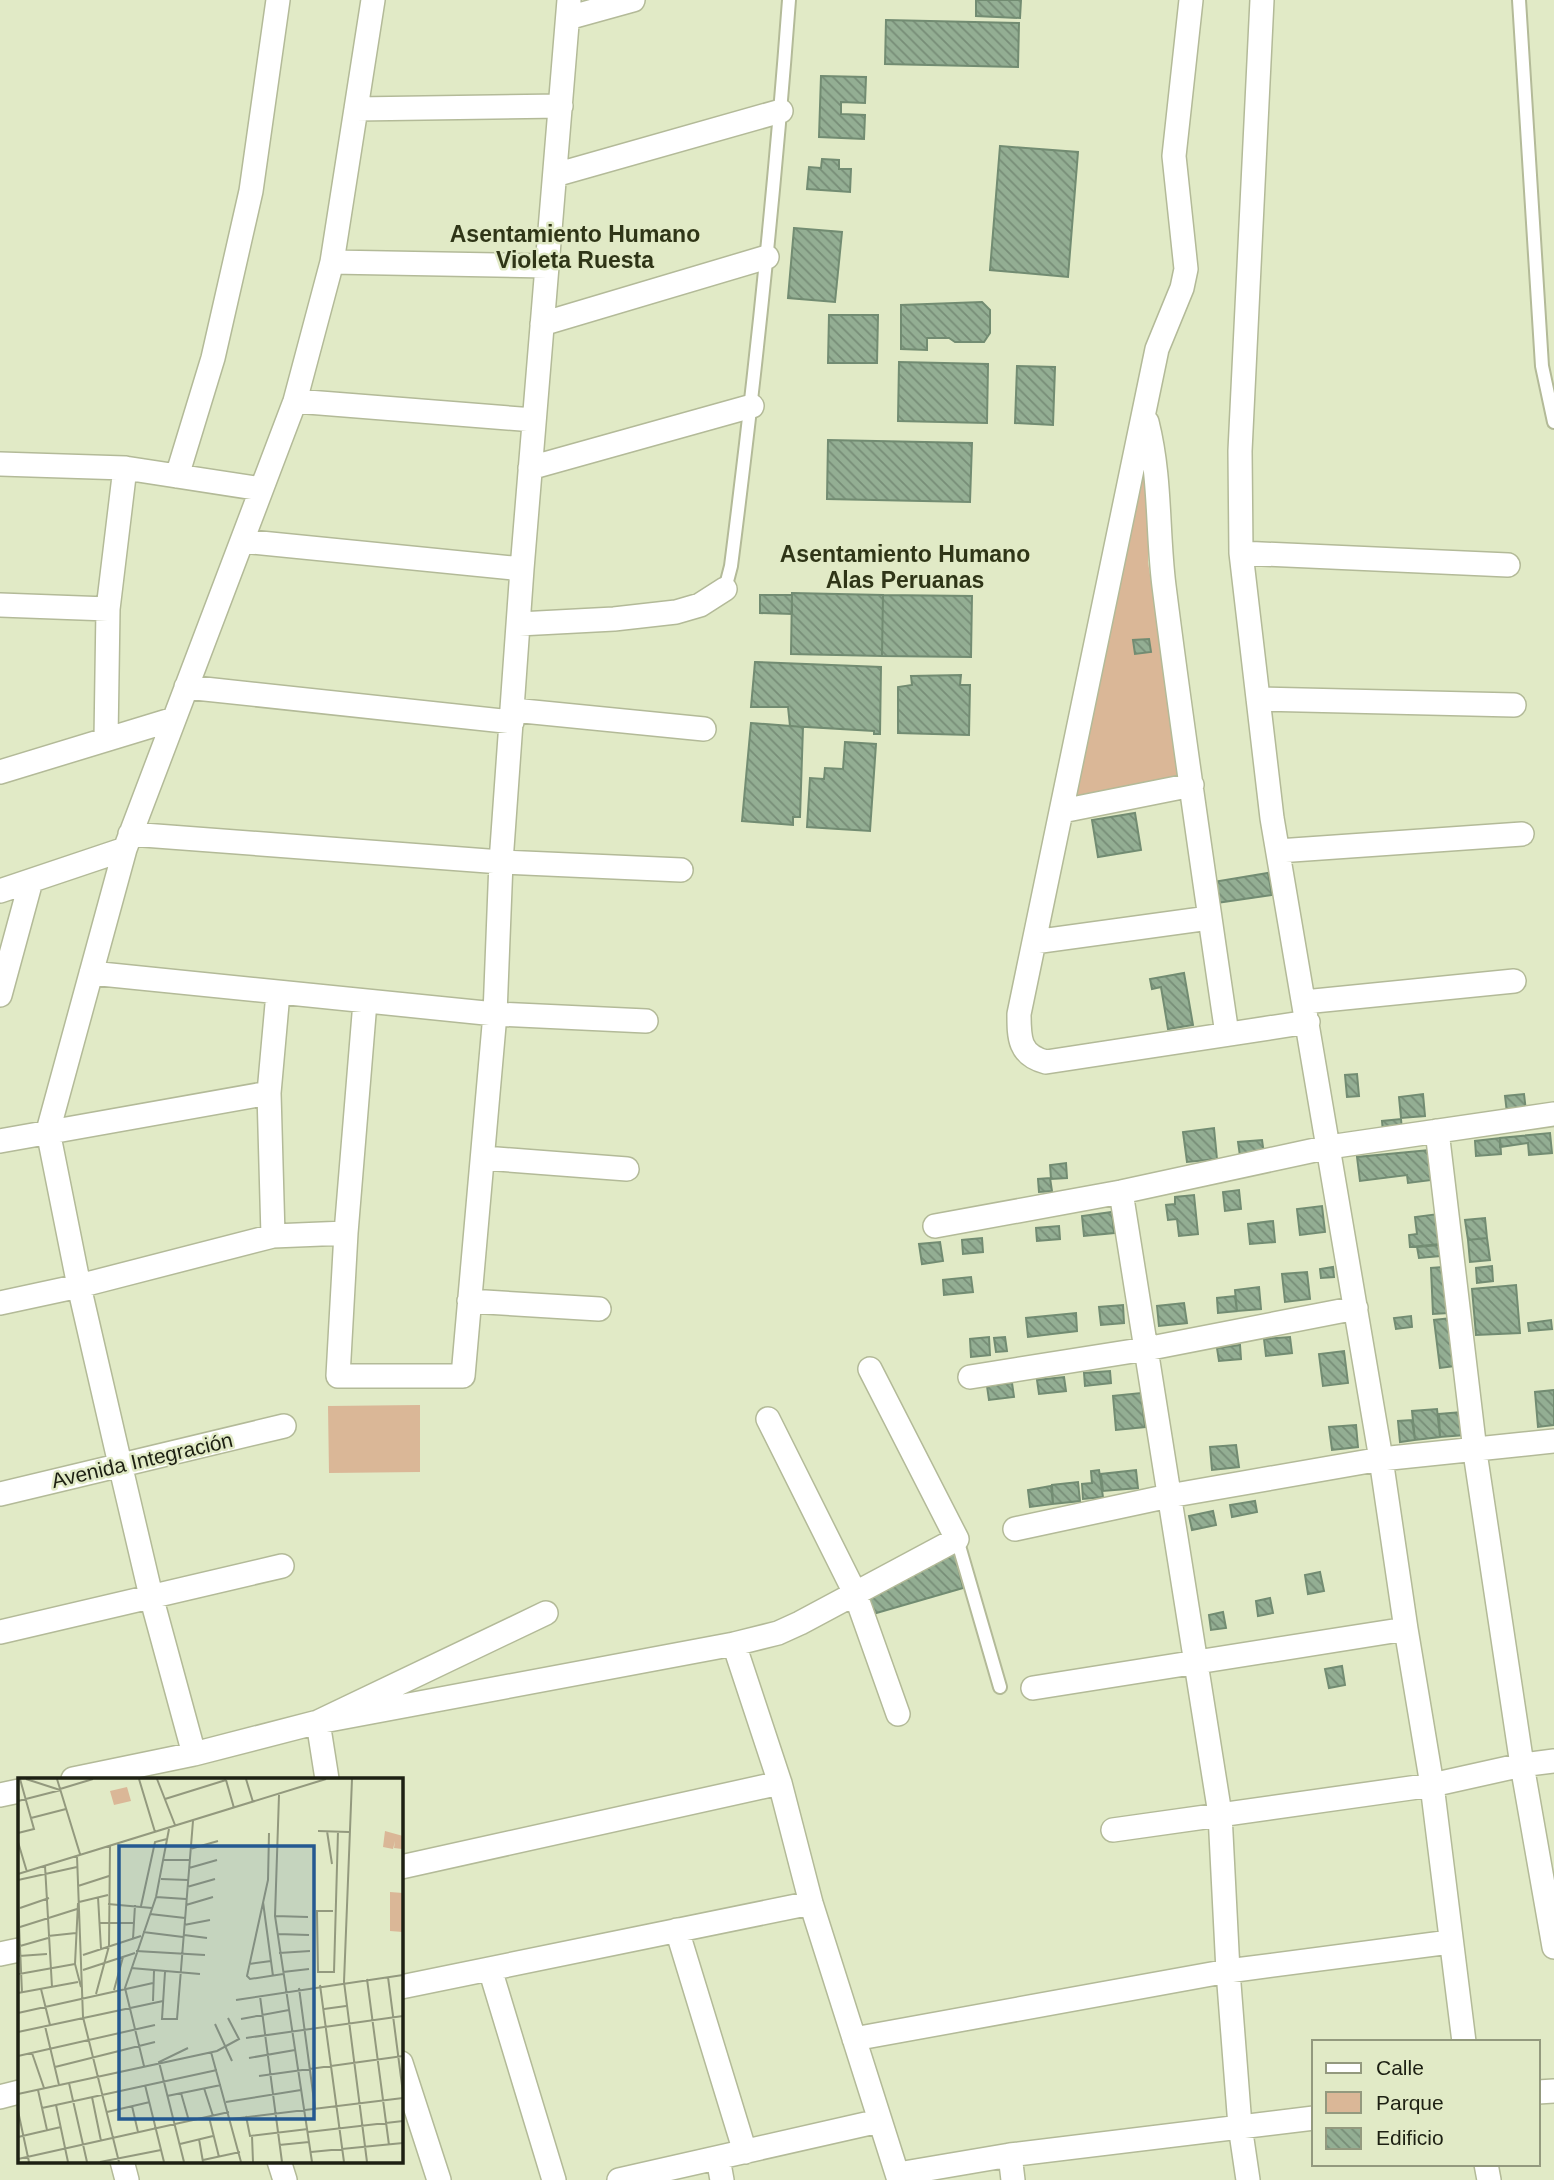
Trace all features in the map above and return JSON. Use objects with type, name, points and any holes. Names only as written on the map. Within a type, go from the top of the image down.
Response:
[{"type":"street","points":[[177,476],[213,358],[251,191],[278,0]]},
{"type":"street","points":[[194,1754],[151,1596],[120,1464],[79,1286],[48,1131],[127,842],[295,401],[332,262],[373,0]]},
{"type":"street","points":[[365,1002],[346,1233],[338,1376],[463,1376],[468,1301],[484,1158],[522,569],[568,9],[633,0]]},
{"type":"street","points":[[1191,0],[1174,156],[1186,269],[1182,288],[1157,349],[1019,1014],[1022,1042],[1032,1058],[1046,1062],[1063,1060],[1227,1034],[1306,1012],[1514,981]]},
{"type":"street","points":[[1262,0],[1240,451],[1241,553],[1278,851],[1381,1459],[1432,1785],[1464,2040]]},
{"type":"street","points":[[356,109],[561,106]]},
{"type":"street","points":[[555,174],[781,111]]},
{"type":"street","points":[[542,324],[768,257]]},
{"type":"street","points":[[332,262],[547,266]]},
{"type":"street","points":[[295,401],[534,420]]},
{"type":"street","points":[[530,468],[752,406]]},
{"type":"street","points":[[1144,412],[1159,490],[1164,586],[1227,1034]]},
{"type":"street","points":[[0,464],[125,468],[261,489]]},
{"type":"street","points":[[106,739],[108,609],[125,468]]},
{"type":"street","points":[[242,541],[522,569]]},
{"type":"street","points":[[1241,553],[1508,565]]},
{"type":"street","points":[[519,624],[614,619],[676,612],[700,605],[725,589]]},
{"type":"street","points":[[0,605],[108,609]]},
{"type":"street","points":[[186,687],[513,716],[704,729]]},
{"type":"street","points":[[1258,699],[1514,705]]},
{"type":"street","points":[[0,772],[174,719]]},
{"type":"street","points":[[1062,811],[1192,785]]},
{"type":"street","points":[[1278,851],[1522,834]]},
{"type":"street","points":[[0,891],[127,842],[681,870]]},
{"type":"street","points":[[0,995],[31,881]]},
{"type":"street","points":[[1034,942],[1209,918]]},
{"type":"street","points":[[91,974],[495,1014],[646,1021]]},
{"type":"street","points":[[272,1236],[270,1093],[278,993]]},
{"type":"street","points":[[0,1141],[270,1093]]},
{"type":"street","points":[[935,1226],[1121,1192],[1329,1147],[1554,1114]]},
{"type":"street","points":[[1437,1131],[1475,1450],[1522,1765],[1554,1947]]},
{"type":"street","points":[[484,1158],[627,1169]]},
{"type":"street","points":[[1121,1192],[1220,1814],[1228,1971],[1240,2126],[1248,2180]]},
{"type":"street","points":[[0,1303],[79,1286],[272,1236],[346,1233]]},
{"type":"street","points":[[468,1301],[599,1309]]},
{"type":"street","points":[[970,1377],[1146,1349],[1356,1308]]},
{"type":"street","points":[[78,1778],[194,1754],[318,1722],[734,1644],[778,1633],[957,1539],[870,1369]]},
{"type":"street","points":[[768,1419],[855,1593],[898,1714]]},
{"type":"street","name":"Avenida Integración","points":[[0,1494],[284,1426]]},
{"type":"street","points":[[1015,1529],[1169,1496],[1381,1459],[1554,1441]]},
{"type":"street","points":[[0,1632],[282,1566]]},
{"type":"street","points":[[318,1722],[546,1613]]},
{"type":"street","points":[[1033,1688],[1406,1629]]},
{"type":"street","points":[[734,1644],[780,1783],[811,1903],[878,2121],[898,2177],[1010,2155],[1312,2118]]},
{"type":"street","points":[[318,1722],[327,1778]]},
{"type":"street","points":[[1113,1830],[1432,1785],[1522,1765],[1554,1761]]},
{"type":"street","points":[[402,1867],[780,1783]]},
{"type":"street","points":[[0,1795],[18,1791]]},
{"type":"street","points":[[402,1987],[811,1903]]},
{"type":"street","points":[[677,1930],[745,2152]]},
{"type":"street","points":[[854,2039],[1228,1971],[1450,1942]]},
{"type":"street","points":[[0,1954],[18,1950]]},
{"type":"street","points":[[490,1969],[554,2180]]},
{"type":"street","points":[[402,2066],[439,2180]]},
{"type":"street","points":[[0,2097],[18,2092]]},
{"type":"street","points":[[619,2180],[720,2169],[745,2152],[878,2121]]},
{"type":"street","points":[[1010,2155],[1013,2180]]},
{"type":"street","points":[[122,2162],[127,2180]]},
{"type":"street","points":[[279,2162],[285,2180]]},
{"type":"lane","points":[[725,589],[731,566],[752,406],[768,257],[789,0]]},
{"type":"lane","points":[[1519,0],[1542,366],[1554,422]]},
{"type":"lane","points":[[957,1539],[1000,1687]]},
{"type":"green space","points":[[1143,472],[1150,472],[1148,562],[1182,780],[1074,800]]},
{"type":"green space","points":[[420,1405],[420,1472],[329,1473],[328,1406]]},
{"type":"building","points":[[976,0],[1021,0],[1020,18],[976,16]]},
{"type":"building","points":[[886,20],[1019,23],[1018,67],[885,64]]},
{"type":"building","points":[[821,76],[866,77],[865,103],[841,102],[841,114],[865,115],[864,139],[819,137]]},
{"type":"building","points":[[1000,146],[1078,152],[1068,277],[990,270]]},
{"type":"building","points":[[822,159],[839,160],[839,169],[851,169],[850,192],[807,189],[809,167],[821,168]]},
{"type":"building","points":[[794,228],[842,232],[835,302],[788,298]]},
{"type":"building","points":[[982,302],[990,310],[990,333],[984,342],[927,338],[927,350],[901,349],[901,305]]},
{"type":"building","points":[[829,315],[878,315],[877,363],[828,363]]},
{"type":"building","points":[[899,362],[988,364],[987,423],[898,421]]},
{"type":"building","points":[[1017,366],[1055,367],[1053,425],[1015,423]]},
{"type":"building","points":[[828,440],[972,443],[970,502],[827,499]]},
{"type":"building","points":[[792,593],[883,595],[882,656],[791,654]]},
{"type":"building","points":[[760,595],[792,595],[792,614],[760,613]]},
{"type":"building","points":[[883,595],[972,596],[971,657],[882,656]]},
{"type":"building","points":[[1149,639],[1151,652],[1135,654],[1133,640]]},
{"type":"building","points":[[755,662],[881,667],[880,734],[874,734],[874,731],[790,726],[788,707],[751,707]]},
{"type":"building","points":[[961,675],[960,685],[970,685],[969,735],[898,733],[898,687],[912,685],[911,676]]},
{"type":"building","points":[[751,723],[803,727],[800,817],[793,817],[793,825],[742,821]]},
{"type":"building","points":[[845,742],[876,744],[870,831],[807,827],[810,778],[824,779],[825,768],[843,769]]},
{"type":"building","points":[[1135,813],[1141,850],[1098,857],[1092,820]]},
{"type":"building","points":[[1268,873],[1272,895],[1216,903],[1213,882]]},
{"type":"building","points":[[1184,973],[1193,1025],[1168,1029],[1161,987],[1152,989],[1150,979]]},
{"type":"building","points":[[1357,1074],[1359,1096],[1347,1097],[1345,1075]]},
{"type":"building","points":[[1423,1094],[1425,1116],[1401,1118],[1399,1097]]},
{"type":"building","points":[[1524,1094],[1526,1111],[1507,1113],[1505,1096]]},
{"type":"building","points":[[1401,1119],[1402,1130],[1383,1132],[1382,1121]]},
{"type":"building","points":[[1214,1128],[1217,1159],[1187,1162],[1183,1132]]},
{"type":"building","points":[[1550,1133],[1552,1153],[1529,1155],[1528,1143],[1500,1147],[1500,1138]]},
{"type":"building","points":[[1500,1138],[1501,1154],[1476,1156],[1475,1141]]},
{"type":"building","points":[[1262,1140],[1264,1154],[1240,1156],[1238,1142]]},
{"type":"building","points":[[1429,1150],[1432,1180],[1408,1183],[1407,1175],[1360,1181],[1357,1157]]},
{"type":"building","points":[[1066,1163],[1067,1178],[1051,1179],[1050,1165]]},
{"type":"building","points":[[1050,1178],[1052,1191],[1039,1192],[1038,1179]]},
{"type":"building","points":[[1239,1190],[1241,1209],[1225,1211],[1223,1192]]},
{"type":"building","points":[[1194,1195],[1198,1234],[1179,1236],[1177,1219],[1168,1220],[1166,1205],[1175,1204],[1175,1197]]},
{"type":"building","points":[[1322,1206],[1325,1232],[1300,1235],[1297,1209]]},
{"type":"building","points":[[1112,1212],[1114,1233],[1084,1236],[1082,1216]]},
{"type":"building","points":[[1438,1214],[1441,1244],[1410,1247],[1409,1235],[1417,1234],[1415,1217]]},
{"type":"building","points":[[1485,1218],[1487,1238],[1468,1240],[1465,1220]]},
{"type":"building","points":[[1273,1221],[1275,1242],[1250,1244],[1248,1224]]},
{"type":"building","points":[[1059,1226],[1060,1239],[1037,1241],[1036,1228]]},
{"type":"building","points":[[982,1238],[983,1252],[963,1254],[962,1240]]},
{"type":"building","points":[[1487,1238],[1490,1260],[1470,1262],[1468,1240]]},
{"type":"building","points":[[940,1242],[943,1261],[922,1264],[919,1244]]},
{"type":"building","points":[[1439,1245],[1440,1256],[1419,1258],[1417,1247]]},
{"type":"building","points":[[1492,1266],[1493,1281],[1477,1283],[1476,1268]]},
{"type":"building","points":[[1333,1267],[1334,1277],[1321,1278],[1320,1269]]},
{"type":"building","points":[[1443,1267],[1448,1313],[1433,1314],[1431,1268]]},
{"type":"building","points":[[1307,1272],[1310,1299],[1285,1302],[1282,1274]]},
{"type":"building","points":[[971,1277],[973,1292],[944,1295],[943,1280]]},
{"type":"building","points":[[1516,1285],[1520,1333],[1476,1335],[1472,1289]]},
{"type":"building","points":[[1259,1287],[1261,1309],[1237,1311],[1235,1290]]},
{"type":"building","points":[[1235,1296],[1237,1311],[1218,1313],[1217,1298]]},
{"type":"building","points":[[1184,1303],[1187,1323],[1159,1326],[1157,1306]]},
{"type":"building","points":[[1123,1305],[1124,1323],[1101,1325],[1099,1307]]},
{"type":"building","points":[[1076,1313],[1077,1331],[1028,1337],[1026,1318]]},
{"type":"building","points":[[1411,1316],[1412,1327],[1396,1329],[1394,1318]]},
{"type":"building","points":[[1451,1318],[1456,1366],[1440,1368],[1434,1320]]},
{"type":"building","points":[[1551,1320],[1552,1329],[1529,1331],[1528,1323]]},
{"type":"building","points":[[989,1337],[990,1355],[971,1357],[970,1339]]},
{"type":"building","points":[[1005,1337],[1007,1351],[996,1352],[994,1338]]},
{"type":"building","points":[[1290,1337],[1292,1353],[1266,1356],[1264,1339]]},
{"type":"building","points":[[1240,1345],[1241,1359],[1219,1361],[1217,1348]]},
{"type":"building","points":[[1344,1351],[1348,1383],[1323,1386],[1319,1354]]},
{"type":"building","points":[[1110,1371],[1111,1383],[1085,1386],[1084,1373]]},
{"type":"building","points":[[1064,1377],[1066,1391],[1039,1394],[1037,1380]]},
{"type":"building","points":[[1012,1383],[1014,1397],[989,1400],[987,1386]]},
{"type":"building","points":[[1554,1390],[1554,1425],[1538,1427],[1535,1392]]},
{"type":"building","points":[[1141,1393],[1145,1427],[1116,1430],[1113,1396]]},
{"type":"building","points":[[1437,1409],[1440,1437],[1415,1440],[1412,1411]]},
{"type":"building","points":[[1462,1412],[1465,1435],[1440,1437],[1439,1414]]},
{"type":"building","points":[[1412,1420],[1415,1440],[1400,1442],[1398,1421]]},
{"type":"building","points":[[1356,1425],[1358,1447],[1332,1450],[1329,1427]]},
{"type":"building","points":[[1236,1445],[1239,1467],[1212,1470],[1210,1447]]},
{"type":"building","points":[[1099,1470],[1103,1497],[1083,1499],[1082,1484],[1092,1483],[1091,1471]]},
{"type":"building","points":[[1136,1470],[1138,1488],[1103,1491],[1101,1474]]},
{"type":"building","points":[[1078,1482],[1080,1501],[1053,1504],[1052,1485]]},
{"type":"building","points":[[1051,1486],[1053,1504],[1030,1507],[1028,1490]]},
{"type":"building","points":[[1255,1501],[1257,1512],[1232,1517],[1230,1505]]},
{"type":"building","points":[[1213,1511],[1216,1525],[1192,1530],[1189,1516]]},
{"type":"building","points":[[954,1550],[963,1588],[873,1614],[866,1592]]},
{"type":"building","points":[[1320,1572],[1324,1591],[1308,1594],[1305,1575]]},
{"type":"building","points":[[1270,1598],[1273,1613],[1258,1616],[1256,1601]]},
{"type":"building","points":[[1223,1612],[1226,1628],[1211,1630],[1209,1615]]},
{"type":"building","points":[[1342,1666],[1345,1685],[1329,1688],[1325,1669]]},
{"type":"district","name":"Asentamiento Humano Violeta Ruesta","points":[[575,247]]},
{"type":"district","name":"Asentamiento Humano Alas Peruanas","points":[[905,567]]}]
